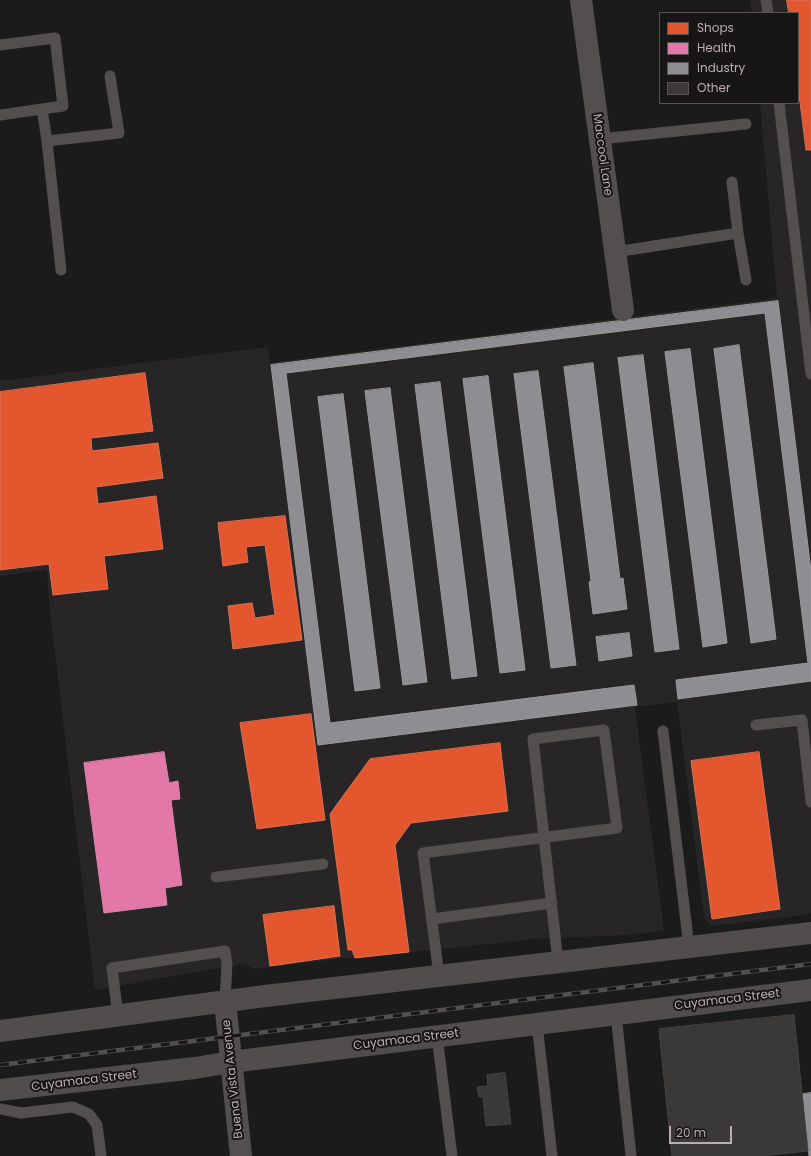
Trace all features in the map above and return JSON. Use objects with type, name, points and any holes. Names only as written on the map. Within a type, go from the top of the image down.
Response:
[{"type":"main road","points":[[0,1031],[225,1001],[811,933]]},
{"type":"main road","name":"Cuyamaca Street","points":[[0,1090],[196,1068],[231,1062],[811,990]]},
{"type":"street","name":"Maccool Lane","points":[[582,0],[623,310]]},
{"type":"street","name":"Buena Vista Avenue","points":[[225,1001],[241,1156]]},
{"type":"lane","points":[[766,0],[768,12]]},
{"type":"lane","points":[[0,45],[55,38],[63,106],[0,115]]},
{"type":"lane","points":[[47,141],[119,133],[110,76]]},
{"type":"lane","points":[[779,104],[807,302],[811,374]]},
{"type":"lane","points":[[42,109],[47,141],[61,270]]},
{"type":"lane","points":[[600,138],[746,124]]},
{"type":"lane","points":[[732,182],[738,233],[746,280]]},
{"type":"lane","points":[[615,252],[738,233]]},
{"type":"lane","points":[[756,725],[802,720],[811,802]]},
{"type":"lane","points":[[439,976],[423,852],[544,837],[617,828],[604,730],[533,739],[544,837],[552,903],[558,962]]},
{"type":"lane","points":[[663,730],[689,946]]},
{"type":"lane","points":[[216,877],[323,864]]},
{"type":"lane","points":[[432,919],[552,903]]},
{"type":"lane","points":[[118,1016],[112,968],[225,951],[227,964],[225,1001]]},
{"type":"lane","points":[[616,1014],[631,1156]]},
{"type":"lane","points":[[537,1024],[552,1156]]},
{"type":"lane","points":[[437,1036],[452,1156]]},
{"type":"lane","points":[[0,1109],[21,1113],[73,1107],[90,1114],[97,1125],[101,1156]]},
{"type":"shaded area","points":[[750,0],[811,0],[811,913],[712,926],[704,918],[677,702],[635,707],[664,930],[628,935],[536,939],[346,958],[255,969],[243,964],[95,990],[49,603],[47,570],[0,576],[0,381],[268,347],[270,363],[777,298],[760,104],[799,104],[799,12],[752,12]]},
{"type":"building: Shops","points":[[787,0],[811,0],[811,150],[806,150],[799,94],[799,12],[789,12]]},
{"type":"building: Shops","points":[[145,373],[153,431],[91,438],[92,451],[158,443],[163,478],[96,487],[98,504],[156,496],[163,549],[104,556],[108,589],[53,595],[49,564],[0,570],[0,392]]},
{"type":"building: Shops","points":[[285,516],[302,640],[233,649],[228,606],[252,603],[255,618],[275,615],[265,545],[246,547],[248,562],[223,566],[218,523]]},
{"type":"building: Shops","points":[[311,714],[325,820],[257,829],[240,723]]},
{"type":"building: Shops","points":[[500,743],[508,811],[411,823],[395,845],[409,952],[355,958],[352,950],[348,950],[330,814],[370,759]]},
{"type":"building: Shops","points":[[759,752],[780,909],[712,919],[691,761]]},
{"type":"building: Shops","points":[[334,906],[340,956],[270,966],[263,915]]},
{"type":"building: Health","points":[[164,752],[169,783],[178,781],[180,799],[171,800],[182,885],[165,888],[167,905],[104,913],[84,763]]},
{"type":"building: Industry","points":[[778,301],[811,571],[811,681],[678,699],[676,680],[808,663],[765,313],[286,373],[330,723],[634,685],[637,705],[318,745],[271,365]]},
{"type":"building: Industry","points":[[739,345],[776,639],[751,643],[714,349]]},
{"type":"building: Industry","points":[[690,349],[727,643],[703,647],[665,352]]},
{"type":"building: Industry","points":[[643,355],[679,649],[655,652],[618,358]]},
{"type":"building: Industry","points":[[593,363],[620,579],[623,578],[627,609],[593,614],[589,582],[591,581],[564,367]]},
{"type":"building: Industry","points":[[538,371],[576,665],[551,668],[514,374]]},
{"type":"building: Industry","points":[[488,376],[525,670],[500,673],[463,379]]},
{"type":"building: Industry","points":[[440,382],[477,676],[452,679],[415,385]]},
{"type":"building: Industry","points":[[390,388],[427,682],[403,685],[365,391]]},
{"type":"building: Industry","points":[[343,394],[380,688],[355,691],[318,397]]},
{"type":"building: Industry","points":[[629,633],[632,656],[599,661],[596,637]]},
{"type":"building: Industry","points":[[811,1093],[811,1156],[809,1156],[803,1094]]},
{"type":"building: Other","points":[[794,1015],[808,1151],[761,1156],[672,1156],[659,1029]]},
{"type":"building: Other","points":[[505,1073],[511,1124],[486,1126],[483,1097],[479,1097],[477,1087],[488,1086],[487,1075]]},
{"type":"railway","points":[[0,1065],[811,964]]}]
